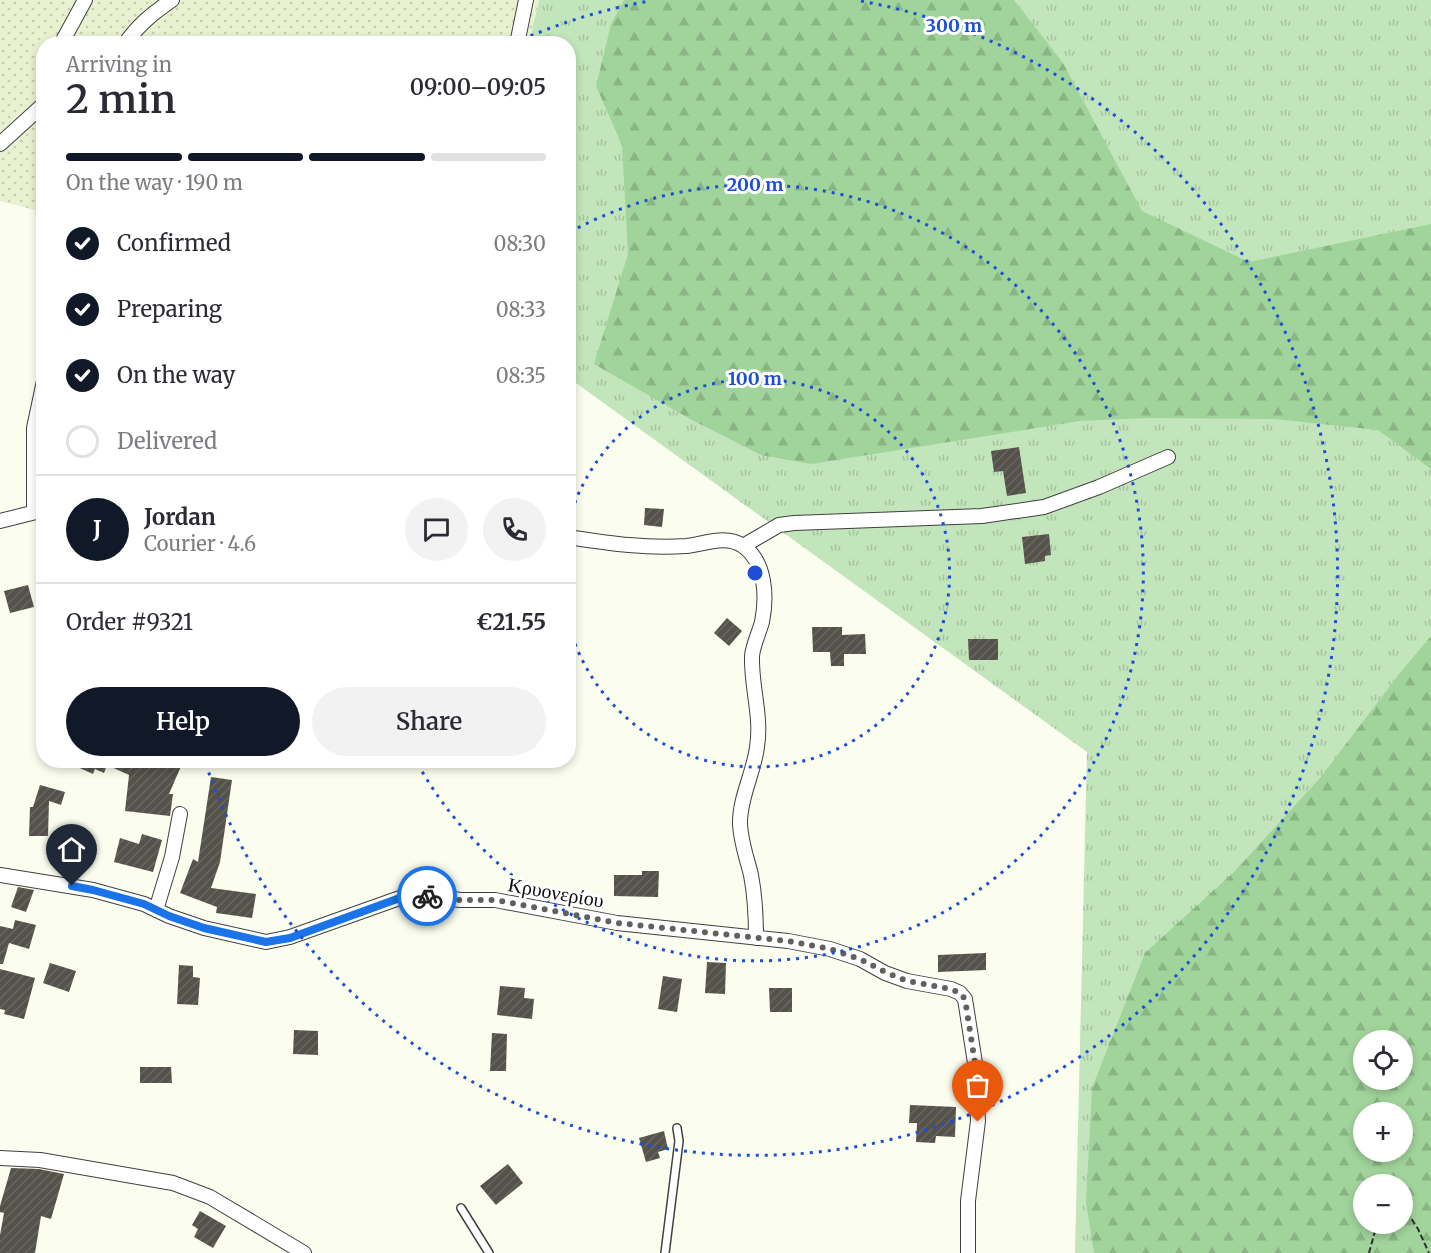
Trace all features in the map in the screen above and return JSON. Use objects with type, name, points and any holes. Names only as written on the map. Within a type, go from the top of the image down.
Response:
[{"type":"street","points":[[65,36],[85,0]]},
{"type":"street","points":[[130,36],[151,14],[172,0]]},
{"type":"street","points":[[519,36],[526,0]]},
{"type":"street","points":[[0,144],[36,111]]},
{"type":"street","points":[[36,419],[34,428],[36,461]]},
{"type":"street","points":[[743,546],[779,525],[794,523],[982,516],[1044,507],[1099,487],[1168,457]]},
{"type":"street","points":[[0,520],[36,511]]},
{"type":"street","points":[[576,538],[642,547],[688,546],[722,540],[734,541],[751,553],[762,573],[764,588],[762,619],[752,654],[753,687],[758,712],[758,743],[741,807],[740,823],[755,900],[756,938]]},
{"type":"street","points":[[156,910],[172,857],[180,814]]},
{"type":"street","name":"Κρυονερίου","points":[[0,875],[93,890],[204,928],[266,942],[290,938],[408,895],[460,900],[495,900],[617,923],[788,941],[830,949],[860,959],[907,981],[951,989],[960,993],[965,999],[975,1063],[978,1122],[968,1201],[968,1253]]},
{"type":"street","points":[[0,1158],[40,1160],[173,1183],[210,1197],[304,1253]]},
{"type":"lane","points":[[665,1253],[679,1141],[677,1128]]},
{"type":"lane","points":[[461,1208],[489,1253]]},
{"type":"path","points":[[1413,1221],[1429,1253]]},
{"type":"path","points":[[1369,1253],[1374,1234]]},
{"type":"green space","points":[[0,0],[539,0],[531,36],[36,36],[36,210],[0,201]]},
{"type":"green space","points":[[539,0],[1431,0],[1431,1253],[1075,1253],[1087,752],[576,383],[576,36],[531,36]]},
{"type":"green space","points":[[624,0],[1014,0],[1063,63],[1142,211],[1249,262],[1431,224],[1431,469],[1378,430],[1275,419],[1149,418],[1080,421],[811,464],[761,455],[692,420],[594,364],[628,254],[622,145],[596,86],[611,24]]},
{"type":"green space","points":[[1431,636],[1431,1253],[1094,1253],[1086,1203],[1092,1088],[1145,953],[1235,871],[1320,778]]},
{"type":"building","points":[[1019,447],[1026,493],[1007,496],[1003,471],[994,472],[991,451]]},
{"type":"building","points":[[645,508],[664,509],[662,527],[644,525]]},
{"type":"building","points":[[1049,534],[1051,555],[1045,556],[1045,561],[1025,564],[1022,537]]},
{"type":"building","points":[[28,585],[34,607],[10,613],[4,591]]},
{"type":"building","points":[[727,618],[742,631],[729,646],[714,633]]},
{"type":"building","points":[[812,627],[842,627],[842,635],[865,634],[866,654],[844,654],[844,666],[831,666],[830,652],[813,652]]},
{"type":"building","points":[[968,639],[998,639],[998,660],[969,660]]},
{"type":"building","points":[[80,768],[106,768],[104,773],[95,769],[93,774]]},
{"type":"building","points":[[114,768],[180,768],[169,794],[173,794],[170,816],[125,811],[129,775]]},
{"type":"building","points":[[211,777],[232,780],[220,862],[211,888],[256,894],[252,918],[216,913],[217,907],[180,893],[193,859],[198,862]]},
{"type":"building","points":[[40,785],[65,792],[61,805],[49,801],[48,836],[29,836],[30,807],[33,807]]},
{"type":"building","points":[[142,834],[162,840],[153,872],[114,862],[120,838],[139,844]]},
{"type":"building","points":[[642,871],[659,871],[658,897],[614,896],[614,875],[642,875]]},
{"type":"building","points":[[18,887],[34,890],[26,912],[11,907]]},
{"type":"building","points":[[15,920],[36,925],[29,949],[9,943],[3,964],[0,964],[0,926],[13,929]]},
{"type":"building","points":[[986,953],[986,970],[938,972],[938,955]]},
{"type":"building","points":[[707,962],[726,963],[725,994],[705,993]]},
{"type":"building","points":[[50,963],[76,971],[69,992],[43,983]]},
{"type":"building","points":[[179,965],[193,966],[193,977],[200,978],[198,1005],[177,1004]]},
{"type":"building","points":[[0,969],[35,978],[24,1019],[4,1014],[5,1010],[0,1009]]},
{"type":"building","points":[[663,976],[682,979],[677,1012],[658,1009]]},
{"type":"building","points":[[500,986],[525,988],[524,998],[534,999],[532,1019],[497,1015]]},
{"type":"building","points":[[769,988],[792,988],[792,1012],[770,1012]]},
{"type":"building","points":[[294,1030],[318,1031],[318,1055],[293,1054]]},
{"type":"building","points":[[492,1033],[507,1034],[506,1071],[490,1071]]},
{"type":"building","points":[[140,1067],[171,1067],[172,1083],[140,1083]]},
{"type":"building","points":[[910,1105],[956,1107],[955,1137],[936,1136],[935,1143],[916,1142],[917,1123],[909,1123]]},
{"type":"building","points":[[664,1131],[668,1149],[658,1152],[660,1158],[646,1162],[639,1138]]},
{"type":"building","points":[[508,1164],[523,1183],[496,1205],[480,1186]]},
{"type":"building","points":[[11,1168],[39,1169],[64,1174],[51,1219],[41,1216],[35,1253],[0,1253],[4,1213],[0,1212],[0,1206]]},
{"type":"building","points":[[200,1211],[226,1226],[213,1248],[194,1237],[198,1229],[192,1225]]},
{"type":"way so far","points":[[427,896],[460,900],[495,900],[617,923],[788,941],[830,949],[860,959],[907,981],[951,989],[960,993],[965,999],[975,1063],[978,1122]]},
{"type":"route","points":[[72,886],[144,904],[169,916],[204,928],[266,942],[290,938],[408,895],[427,896]]}]
